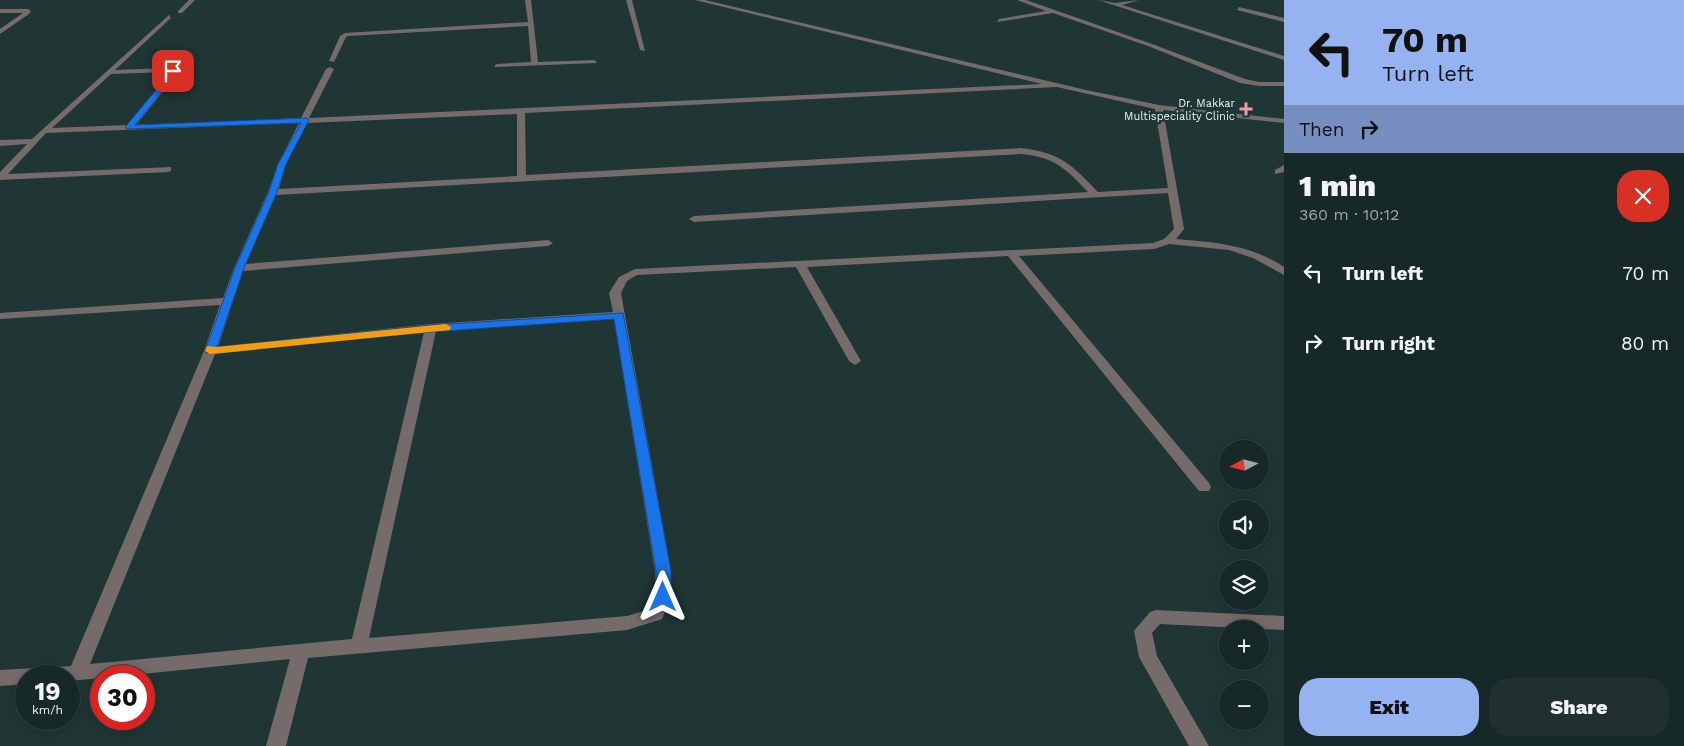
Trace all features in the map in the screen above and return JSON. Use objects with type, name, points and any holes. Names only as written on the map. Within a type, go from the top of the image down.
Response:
[{"type":"street","points":[[180,12],[192,0]]},
{"type":"street","points":[[528,0],[535,65]]},
{"type":"street","points":[[629,0],[643,50]]},
{"type":"street","points":[[698,0],[1058,86],[1159,107],[1284,120]]},
{"type":"street","points":[[1020,0],[1150,45],[1243,81],[1259,84],[1284,84]]},
{"type":"street","points":[[1101,0],[1284,58]]},
{"type":"street","points":[[1113,4],[1136,0]]},
{"type":"street","points":[[1239,9],[1284,20]]},
{"type":"street","points":[[0,11],[28,11],[2,29]]},
{"type":"street","points":[[999,21],[1054,12]]},
{"type":"street","points":[[0,177],[44,132],[169,17]]},
{"type":"street","points":[[80,665],[210,351],[239,268],[273,192],[282,164],[306,120],[343,36],[347,34],[531,24]]},
{"type":"street","points":[[497,66],[594,62]]},
{"type":"street","points":[[109,72],[167,70],[175,72],[129,128]]},
{"type":"street","points":[[44,132],[1058,86]]},
{"type":"street","points":[[1159,107],[1179,229],[1168,241]]},
{"type":"street","points":[[521,111],[522,179]]},
{"type":"street","points":[[0,143],[35,141]]},
{"type":"street","points":[[273,192],[1021,152],[1051,155],[1063,162],[1096,195]]},
{"type":"street","points":[[0,177],[168,169]]},
{"type":"street","points":[[694,219],[1174,190]]},
{"type":"street","points":[[80,672],[627,623],[656,614],[663,597],[663,571],[615,293],[623,279],[635,272],[1132,248],[1154,246],[1168,241],[1234,247],[1255,254],[1284,272]]},
{"type":"street","points":[[239,268],[548,243]]},
{"type":"street","points":[[1012,254],[1204,487]]},
{"type":"street","points":[[800,264],[855,361]]},
{"type":"street","points":[[0,316],[228,301]]},
{"type":"street","points":[[210,351],[431,328],[619,315]]},
{"type":"street","points":[[359,646],[431,328]]},
{"type":"street","points":[[1199,746],[1148,657],[1143,631],[1156,617],[1284,623]]},
{"type":"street","points":[[276,746],[301,651]]},
{"type":"street","points":[[0,678],[15,677]]},
{"type":"slow traffic","points":[[211,349],[210,351],[446,327]]},
{"type":"place","name":"Dr. Makkar Multispeciality Clinic","points":[[1246,109]]},
{"type":"route","points":[[173,71],[175,72],[129,128],[306,120],[282,164],[273,192],[239,268],[210,351],[431,328],[619,315],[663,571],[663,597]]}]
